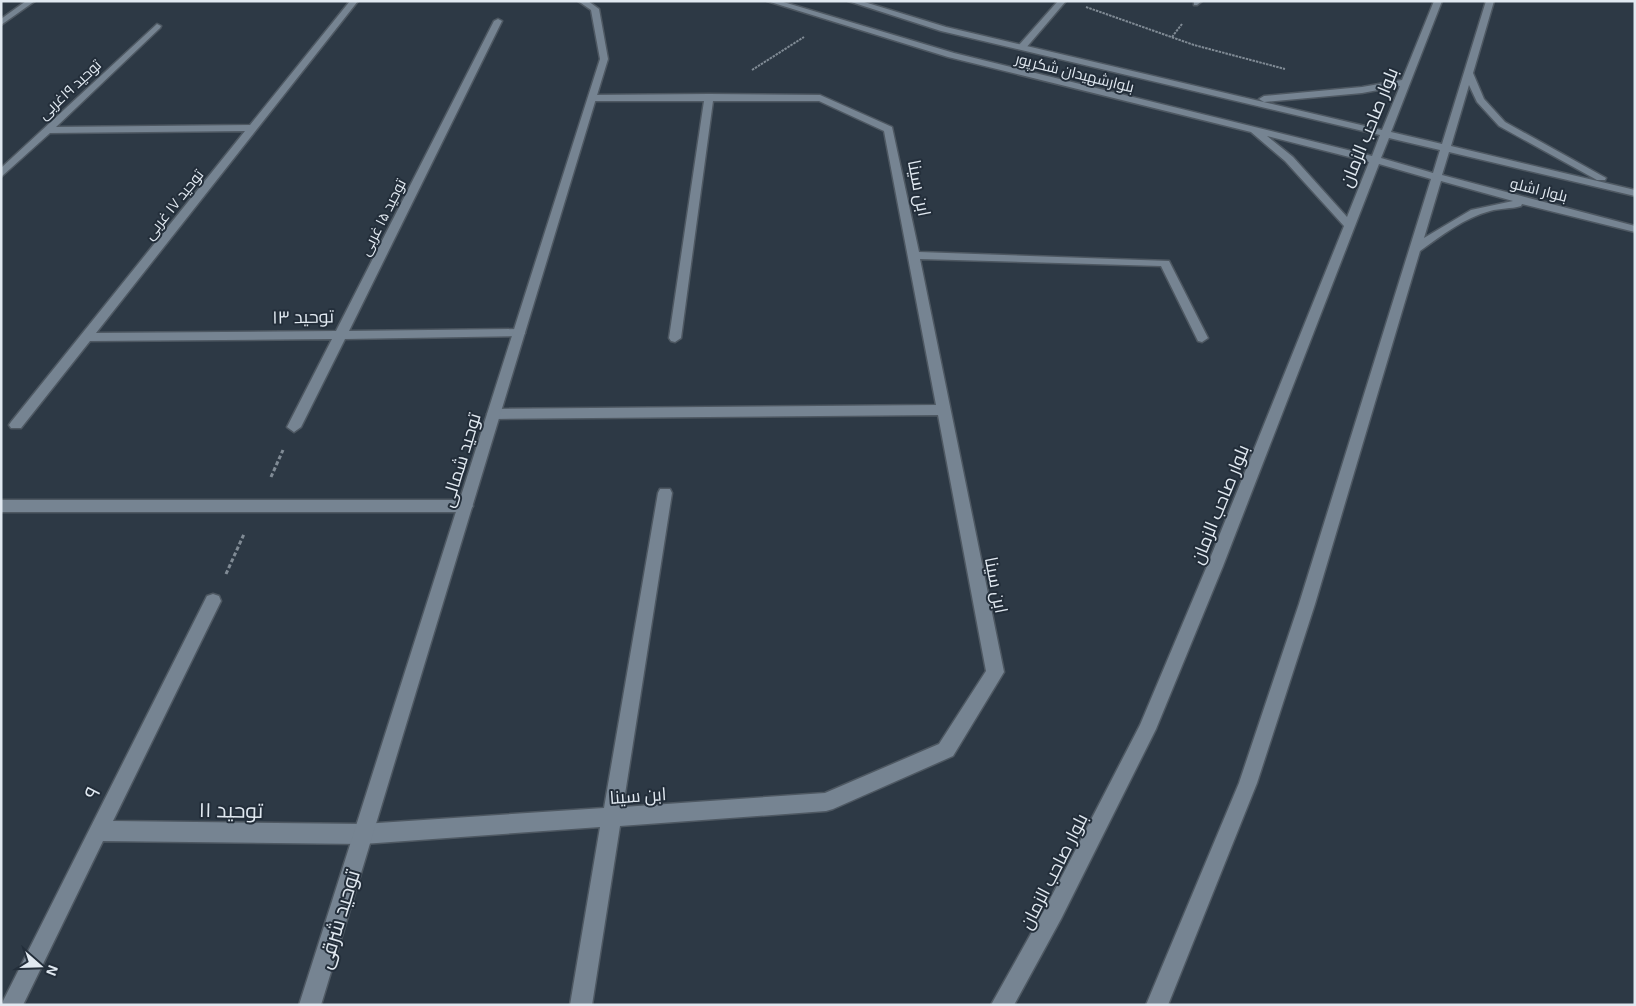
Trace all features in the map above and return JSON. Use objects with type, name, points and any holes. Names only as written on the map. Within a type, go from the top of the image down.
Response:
[{"type":"street","points":[[1,23],[31,1]]},
{"type":"street","name":"توحید ۱۷ غربی","points":[[16,425],[354,1]]},
{"type":"street","name":"توحید شمالی","points":[[363,834],[604,59],[595,9],[582,1]]},
{"type":"street","name":"بلوارشهیدان شکرپور","points":[[770,1],[951,55],[1375,160]]},
{"type":"street","name":"بلوارشهیدان شکرپور","points":[[852,1],[944,29],[1386,132]]},
{"type":"street","points":[[1022,47],[1062,1]]},
{"type":"street","name":"بلوار صاحب الزمان","points":[[1002,1005],[1054,912],[1146,729],[1215,566],[1438,1]]},
{"type":"street","points":[[1158,1005],[1248,783],[1310,595],[1490,1]]},
{"type":"street","name":"توحید ۱۵ غربی","points":[[294,427],[498,21]]},
{"type":"street","name":"توحید ۱۹غربی","points":[[1,174],[157,26]]},
{"type":"street","points":[[1468,73],[1480,100],[1502,124],[1584,170],[1635,192]]},
{"type":"street","points":[[1247,100],[1327,94],[1406,82]]},
{"type":"street","name":"ابن سینا","points":[[363,834],[826,802],[946,750],[994,672],[889,130],[820,98],[593,98]]},
{"type":"street","points":[[675,338],[709,98]]},
{"type":"street","points":[[48,130],[253,128]]},
{"type":"street","points":[[1253,130],[1289,159],[1349,225]]},
{"type":"street","name":"بلوار اشلو","points":[[1386,132],[1635,192]]},
{"type":"street","name":"بلوار اشلو","points":[[1375,160],[1532,204],[1635,228]]},
{"type":"street","points":[[1414,250],[1459,219],[1478,210],[1500,204],[1532,204]]},
{"type":"street","points":[[914,255],[1165,263],[1202,338]]},
{"type":"street","name":"توحید ۱۳","points":[[87,336],[519,333]]},
{"type":"street","points":[[494,414],[944,410]]},
{"type":"street","points":[[580,1005],[665,493]]},
{"type":"street","points":[[1,506],[465,506]]},
{"type":"street","name":"۹","points":[[11,1005],[213,602]]},
{"type":"street","name":"توحید ۱۱","points":[[98,831],[363,834]]},
{"type":"street","name":"توحید شرقی","points":[[310,1005],[363,834]]},
{"type":"path","points":[[1080,4],[1194,45],[1291,71]]},
{"type":"path","points":[[709,98],[832,20]]}]
